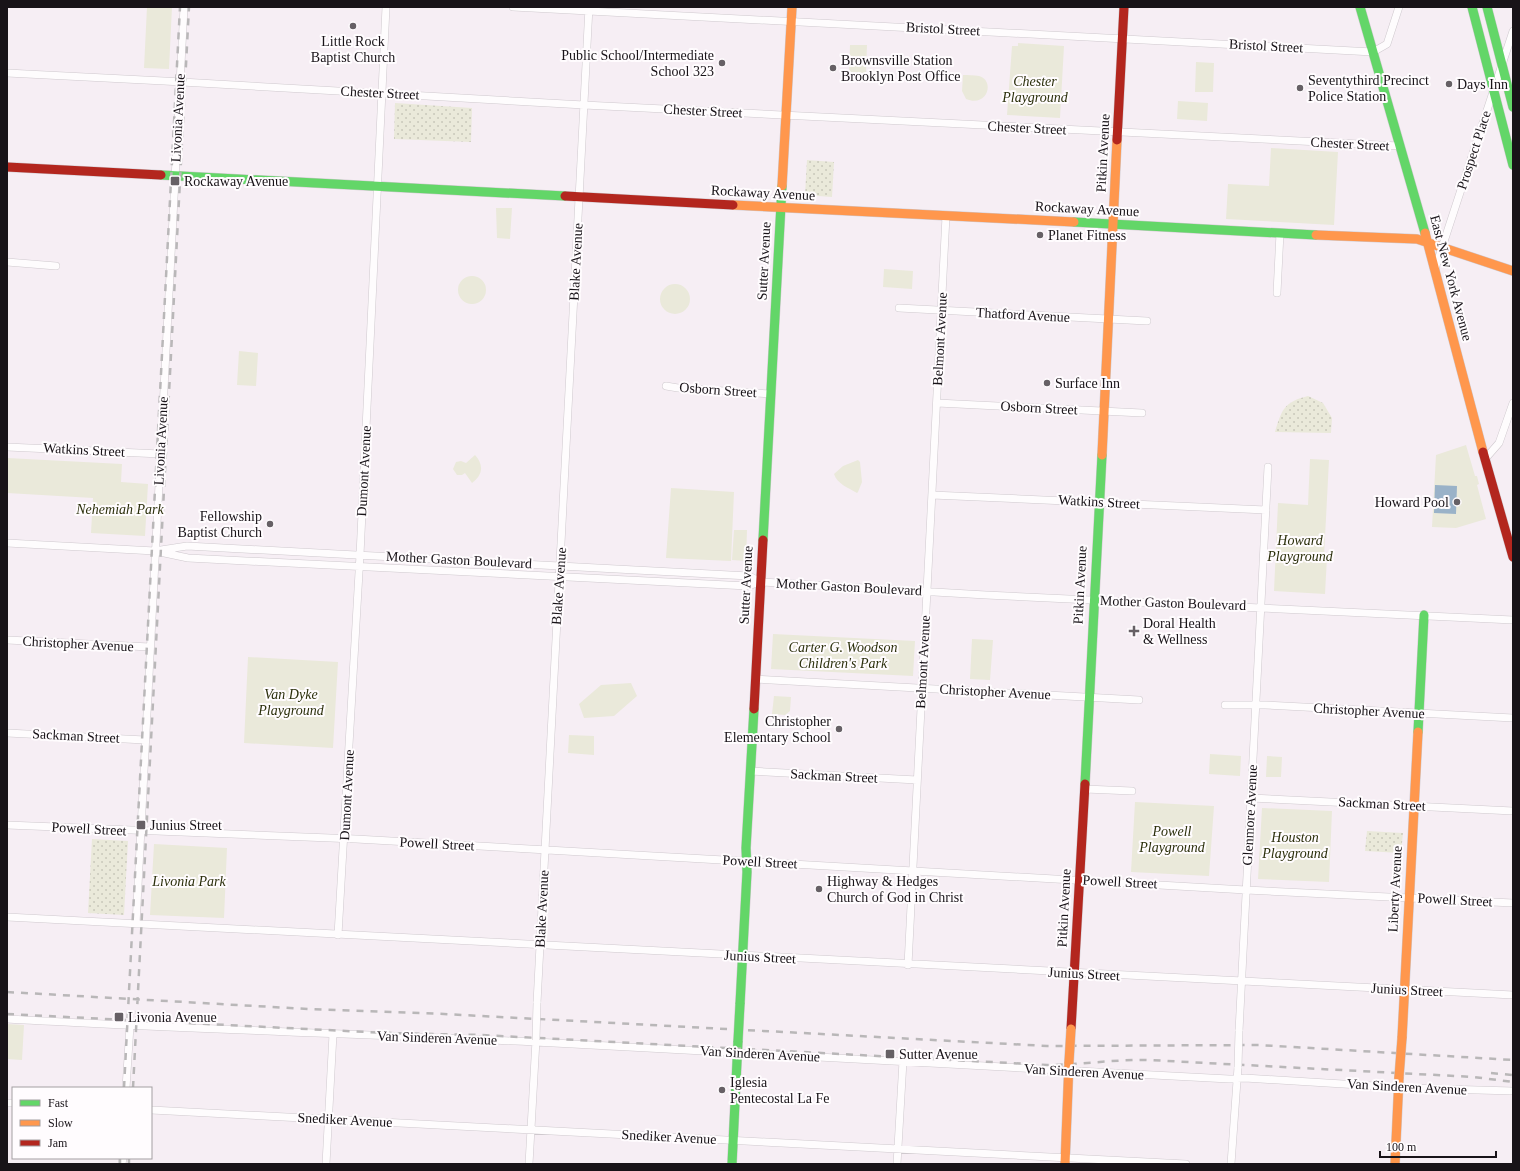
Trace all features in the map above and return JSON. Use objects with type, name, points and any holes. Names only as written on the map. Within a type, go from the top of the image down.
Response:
[{"type":"street","name":"Livonia Avenue","points":[[136,924],[184,7]]},
{"type":"street","name":"Dumont Avenue","points":[[338,935],[360,566],[386,7]]},
{"type":"street","name":"Bristol Street","points":[[513,7],[589,9],[1373,52]]},
{"type":"street","name":"Sutter Avenue","points":[[732,1164],[743,956],[746,848],[792,7]]},
{"type":"street","name":"Pitkin Avenue","points":[[1065,1161],[1124,7]]},
{"type":"street","name":"East New York Avenue","points":[[1360,7],[1435,269],[1485,459],[1513,557]]},
{"type":"street","points":[[1373,52],[1387,44],[1399,7]]},
{"type":"street","points":[[1472,7],[1513,165]]},
{"type":"street","points":[[1487,7],[1513,107]]},
{"type":"street","name":"Blake Avenue","points":[[529,1164],[589,9]]},
{"type":"street","name":"Prospect Place","points":[[1435,269],[1513,32]]},
{"type":"street","name":"Chester Street","points":[[7,73],[584,105],[1400,146]]},
{"type":"street","name":"Rockaway Avenue","points":[[7,167],[1280,234],[1417,239],[1513,271]]},
{"type":"street","name":"Belmont Avenue","points":[[908,965],[946,216]]},
{"type":"street","points":[[1277,294],[1280,234]]},
{"type":"street","points":[[7,262],[56,266]]},
{"type":"street","name":"Thatford Avenue","points":[[899,308],[1147,321]]},
{"type":"street","name":"Osborn Street","points":[[666,386],[770,394]]},
{"type":"street","name":"Osborn Street","points":[[937,403],[1142,413]]},
{"type":"street","points":[[1485,459],[1499,443],[1513,403]]},
{"type":"street","name":"Watkins Street","points":[[7,446],[160,454]]},
{"type":"street","name":"Glenmore Avenue","points":[[1231,1164],[1236,1078],[1238,1067],[1241,982],[1268,467]]},
{"type":"street","name":"Watkins Street","points":[[932,494],[1266,510]]},
{"type":"street","name":"Mother Gaston Boulevard","points":[[7,543],[155,551],[188,558],[748,586],[761,582],[1513,620]]},
{"type":"street","name":"Mother Gaston Boulevard","points":[[155,551],[186,546],[561,565],[749,576],[761,582]]},
{"type":"street","name":"Liberty Avenue","points":[[1395,1164],[1424,615]]},
{"type":"street","name":"Christopher Avenue","points":[[7,640],[150,647]]},
{"type":"street","name":"Christopher Avenue","points":[[755,679],[1139,700]]},
{"type":"street","name":"Christopher Avenue","points":[[1225,705],[1256,705],[1513,718]]},
{"type":"street","name":"Sackman Street","points":[[7,733],[145,740]]},
{"type":"street","name":"Sackman Street","points":[[750,771],[917,780]]},
{"type":"street","points":[[1085,789],[1132,791]]},
{"type":"street","name":"Sackman Street","points":[[1251,798],[1513,811]]},
{"type":"street","name":"Powell Street","points":[[7,825],[545,849],[1246,890],[1513,903]]},
{"type":"street","name":"Junius Street","points":[[7,918],[1513,995]]},
{"type":"street","name":"Van Sinderen Avenue","points":[[7,1019],[130,1026],[536,1041],[1069,1071],[1513,1091]]},
{"type":"street","points":[[126,1087],[130,1026]]},
{"type":"street","points":[[326,1164],[333,1034]]},
{"type":"street","points":[[897,1164],[903,1061]]},
{"type":"street","name":"Snediker Avenue","points":[[152,1110],[898,1149],[1065,1161],[1186,1164]]},
{"type":"green space","points":[[147,7],[172,7],[169,69],[144,68]]},
{"type":"green space","name":"Chester Playground","points":[[1018,43],[1064,46],[1060,118],[1007,115],[1012,46],[1018,46]]},
{"type":"green space","points":[[850,45],[867,45],[866,73],[849,72]]},
{"type":"green space","points":[[1196,62],[1214,63],[1213,92],[1195,92]]},
{"type":"green space","points":[[963,75],[979,76],[984,79],[988,87],[984,97],[980,100],[974,101],[966,99],[962,91]]},
{"type":"green space","points":[[1178,101],[1208,103],[1207,121],[1177,119]]},
{"type":"green space","points":[[395,103],[472,108],[471,142],[394,139]]},
{"type":"green space","points":[[1271,148],[1338,152],[1334,225],[1226,219],[1228,184],[1269,186]]},
{"type":"green space","points":[[807,160],[834,162],[832,197],[805,195]]},
{"type":"green space","points":[[496,208],[512,208],[510,239],[497,238]]},
{"type":"green space","points":[[884,269],[913,271],[912,289],[883,287]]},
{"type":"green space","points":[[472,276],[482,280],[486,290],[482,300],[472,304],[462,300],[458,290],[462,280]]},
{"type":"green space","points":[[675,284],[685,289],[690,299],[685,309],[675,314],[665,309],[660,299],[665,289]]},
{"type":"green space","points":[[239,351],[258,353],[256,386],[237,385]]},
{"type":"green space","points":[[1308,396],[1323,403],[1332,418],[1331,433],[1275,432],[1282,412],[1285,408],[1294,401]]},
{"type":"green space","name":"Howard Pool","points":[[1466,445],[1475,476],[1477,476],[1479,484],[1477,485],[1486,519],[1456,528],[1432,527],[1436,455]]},
{"type":"green space","points":[[475,455],[480,462],[481,470],[476,480],[472,483],[465,473],[462,475],[457,475],[453,469],[456,462],[461,461],[466,463]]},
{"type":"green space","name":"Nehemiah Park","points":[[7,458],[122,464],[121,482],[148,484],[145,536],[91,533],[93,498],[7,493]]},
{"type":"green space","name":"Howard Playground","points":[[1310,459],[1329,460],[1324,557],[1327,557],[1325,594],[1274,591],[1278,503],[1308,505]]},
{"type":"green space","points":[[858,460],[860,462],[862,482],[857,493],[840,483],[834,474],[843,466]]},
{"type":"green space","points":[[671,488],[734,492],[731,561],[666,558]]},
{"type":"green space","points":[[734,530],[747,530],[746,561],[732,560]]},
{"type":"green space","name":"Carter G. Woodson Children's Park","points":[[773,634],[915,641],[913,676],[771,669]]},
{"type":"green space","points":[[972,639],[993,640],[990,680],[970,679]]},
{"type":"green space","name":"Van Dyke Playground","points":[[248,657],[338,662],[333,748],[244,743]]},
{"type":"green space","points":[[631,683],[637,696],[614,716],[584,718],[579,704],[601,685]]},
{"type":"green space","points":[[774,696],[791,697],[790,711],[785,715],[772,714]]},
{"type":"green space","points":[[569,735],[594,736],[594,755],[568,753]]},
{"type":"green space","points":[[1210,754],[1241,756],[1240,776],[1209,774]]},
{"type":"green space","points":[[1267,756],[1282,757],[1281,777],[1266,777]]},
{"type":"green space","name":"Powell Playground","points":[[1135,802],[1214,806],[1209,876],[1131,872]]},
{"type":"green space","name":"Houston Playground","points":[[1262,808],[1332,811],[1329,882],[1258,879]]},
{"type":"green space","points":[[1367,831],[1403,833],[1401,853],[1365,851]]},
{"type":"green space","points":[[92,839],[128,841],[124,915],[88,913]]},
{"type":"green space","name":"Livonia Park","points":[[154,844],[227,848],[224,918],[150,915]]},
{"type":"green space","points":[[7,1024],[24,1025],[22,1060],[7,1059]]},
{"type":"water","points":[[1435,485],[1457,486],[1456,514],[1434,513]]},
{"type":"railway","points":[[124,1087],[180,7]]},
{"type":"railway","points":[[133,1087],[189,7]]},
{"type":"railway","points":[[7,992],[308,1009],[444,1014],[1047,1046],[1259,1045],[1513,1060]]},
{"type":"railway","points":[[7,1014],[387,1033],[482,1035],[1047,1065],[1124,1060],[1149,1060],[1474,1077],[1513,1082]]},
{"type":"railway","points":[[1491,1073],[1513,1075]]},
{"type":"railway","points":[[120,1159],[120,1164]]},
{"type":"railway","points":[[129,1159],[129,1164]]},
{"type":"traffic: fast","points":[[1360,7],[1425,233]]},
{"type":"traffic: fast","points":[[1472,7],[1513,165]]},
{"type":"traffic: fast","points":[[1487,7],[1513,107]]},
{"type":"traffic: fast","points":[[161,175],[565,196]]},
{"type":"traffic: fast","points":[[763,540],[782,186]]},
{"type":"traffic: fast","points":[[1074,222],[1316,235]]},
{"type":"traffic: fast","points":[[1085,784],[1102,455]]},
{"type":"traffic: fast","points":[[1418,732],[1424,615]]},
{"type":"traffic: fast","points":[[740,1004],[747,872],[746,848],[754,709]]},
{"type":"traffic: fast","points":[[738,1041],[740,1004]]},
{"type":"traffic: fast","points":[[732,1164],[738,1041]]},
{"type":"traffic: slow","points":[[782,186],[792,7]]},
{"type":"traffic: slow","points":[[1102,455],[1117,140]]},
{"type":"traffic: slow","points":[[733,205],[1074,222]]},
{"type":"traffic: slow","points":[[1425,233],[1483,452]]},
{"type":"traffic: slow","points":[[1316,235],[1417,239],[1513,271]]},
{"type":"traffic: slow","points":[[1402,1038],[1418,732]]},
{"type":"traffic: slow","points":[[1069,1062],[1071,1029]]},
{"type":"traffic: slow","points":[[1399,1077],[1402,1038]]},
{"type":"traffic: slow","points":[[1065,1164],[1069,1062]]},
{"type":"traffic: slow","points":[[1395,1164],[1399,1077]]},
{"type":"traffic: jam","points":[[1117,140],[1124,7]]},
{"type":"traffic: jam","points":[[7,167],[161,175]]},
{"type":"traffic: jam","points":[[565,196],[733,205]]},
{"type":"traffic: jam","points":[[1483,452],[1513,557]]},
{"type":"traffic: jam","points":[[754,709],[763,540]]},
{"type":"traffic: jam","points":[[1071,1029],[1085,784]]},
{"type":"place","name":"Little Rock Baptist Church","points":[[353,26]]},
{"type":"place","name":"Public School/Intermediate School 323","points":[[722,63]]},
{"type":"place","name":"Brownsville Station Brooklyn Post Office","points":[[833,68]]},
{"type":"place","name":"Days Inn","points":[[1449,84]]},
{"type":"place","name":"Seventythird Precinct Police Station","points":[[1300,88]]},
{"type":"place","name":"Rockaway Avenue","points":[[175,181]]},
{"type":"place","name":"Planet Fitness","points":[[1040,235]]},
{"type":"place","name":"Surface Inn","points":[[1047,383]]},
{"type":"place","name":"Howard Pool","points":[[1457,502]]},
{"type":"place","name":"Fellowship Baptist Church","points":[[270,524]]},
{"type":"place","name":"Doral Health & Wellness","points":[[1134,631]]},
{"type":"place","name":"Christopher Elementary School","points":[[839,729]]},
{"type":"place","name":"Junius Street","points":[[141,825]]},
{"type":"place","name":"Highway & Hedges Church of God in Christ","points":[[819,889]]},
{"type":"place","name":"Livonia Avenue","points":[[119,1017]]},
{"type":"place","name":"Sutter Avenue","points":[[890,1054]]},
{"type":"place","name":"Iglesia Pentecostal La Fe","points":[[722,1090]]}]
